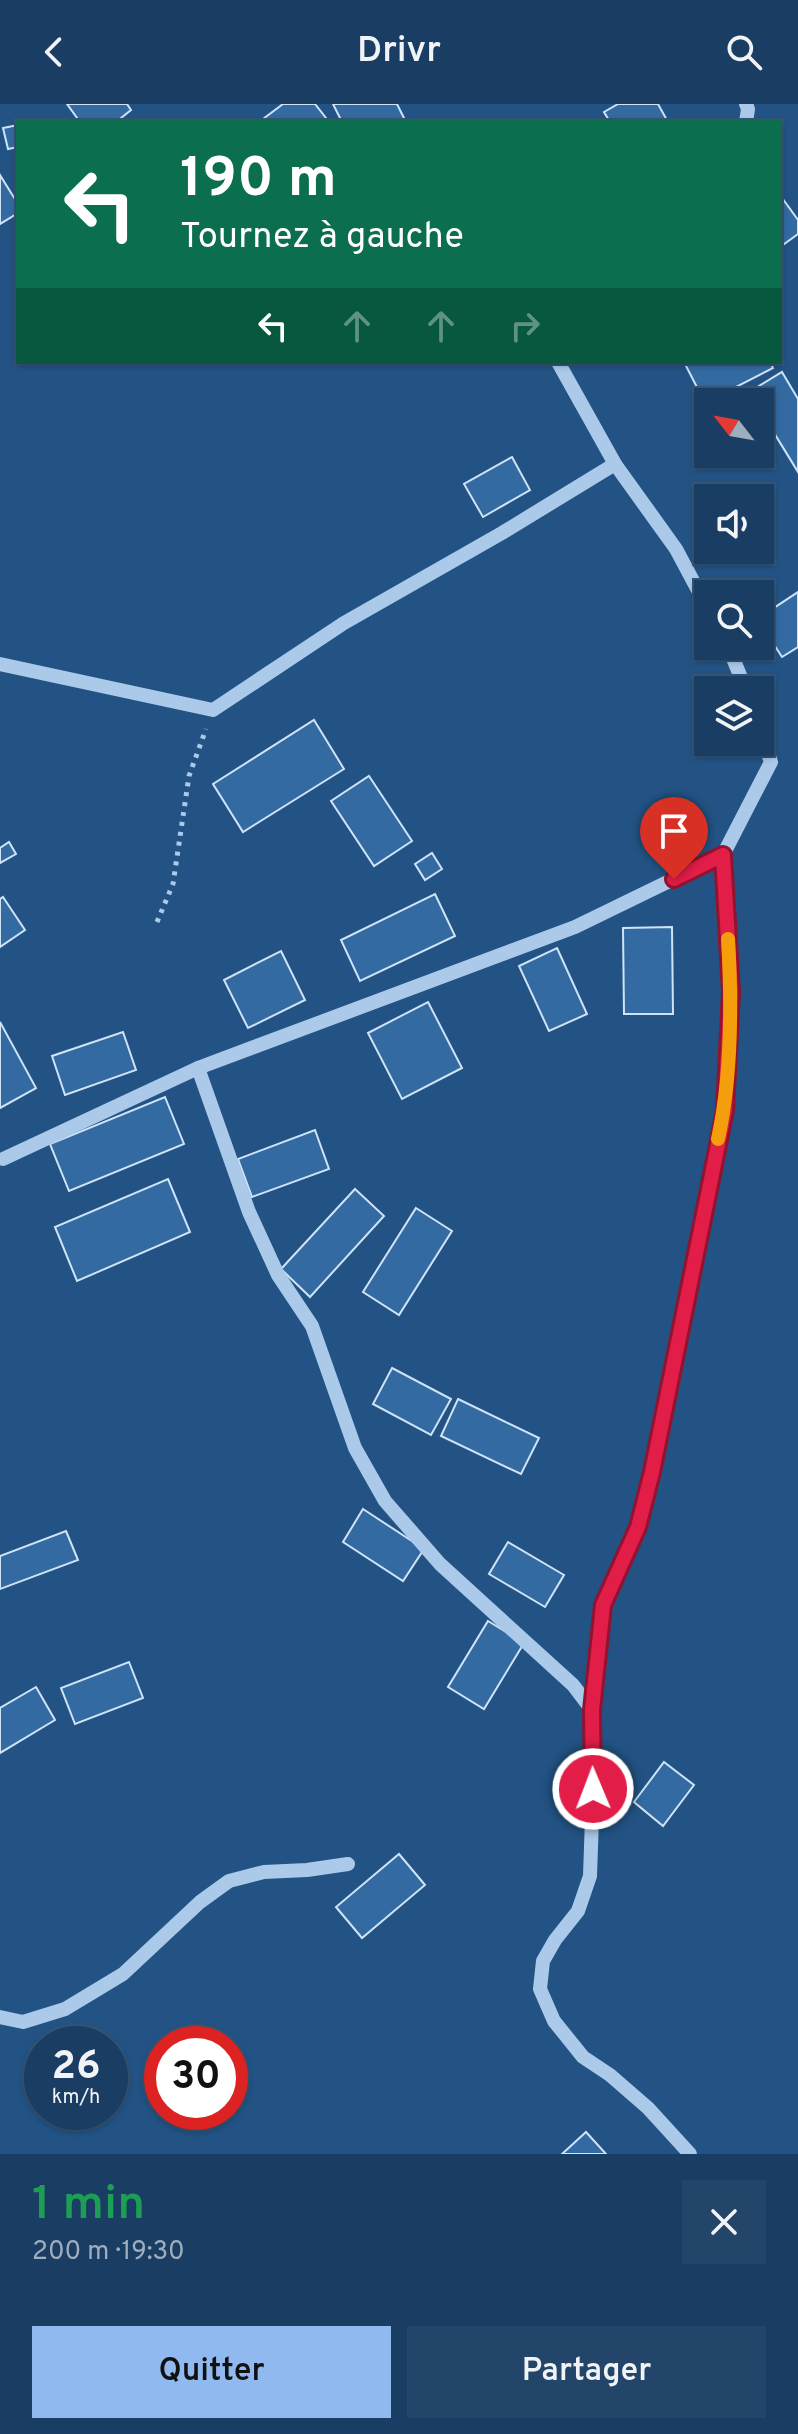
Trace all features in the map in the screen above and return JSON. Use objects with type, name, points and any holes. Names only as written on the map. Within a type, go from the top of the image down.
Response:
[{"type":"street","points":[[559,364],[615,464],[676,549],[694,583]]},
{"type":"street","points":[[0,664],[213,710],[344,623],[615,464]]},
{"type":"street","points":[[690,2154],[648,2108],[610,2075],[583,2057],[554,2021],[540,1989],[543,1961],[578,1911],[590,1876],[592,1710],[603,1605],[638,1527],[652,1472],[725,1110],[731,992],[723,855],[771,762],[769,756]]},
{"type":"street","points":[[1,1158],[198,1068],[575,927],[723,855]]},
{"type":"street","points":[[198,1068],[249,1212],[278,1275],[312,1326],[355,1448],[385,1501],[440,1564],[573,1685],[592,1710]]},
{"type":"street","points":[[0,2017],[23,2022],[65,2009],[123,1974],[200,1902],[229,1881],[264,1872],[348,1864]]},
{"type":"path","points":[[157,922],[173,884],[189,776],[213,710]]},
{"type":"building","points":[[67,104],[127,104],[131,110],[118,120],[79,120]]},
{"type":"building","points":[[283,104],[315,104],[326,118],[323,120],[262,120]]},
{"type":"building","points":[[333,104],[397,104],[405,120],[341,120]]},
{"type":"building","points":[[618,104],[658,104],[667,120],[609,120],[604,112]]},
{"type":"building","points":[[16,125],[16,147],[8,149],[3,128]]},
{"type":"building","points":[[0,175],[16,201],[16,214],[0,224]]},
{"type":"building","points":[[782,198],[798,220],[798,234],[782,246]]},
{"type":"building","points":[[685,364],[771,364],[773,368],[734,388],[697,388]]},
{"type":"building","points":[[782,372],[798,399],[798,472],[774,433],[774,388],[756,388]]},
{"type":"building","points":[[512,457],[530,490],[483,517],[464,484]]},
{"type":"building","points":[[798,592],[798,647],[782,657],[774,645],[774,608]]},
{"type":"building","points":[[314,720],[344,769],[243,832],[213,784]]},
{"type":"building","points":[[369,776],[412,841],[374,866],[331,801]]},
{"type":"building","points":[[9,842],[16,854],[0,863],[0,848]]},
{"type":"building","points":[[432,853],[442,869],[425,880],[415,864]]},
{"type":"building","points":[[435,894],[455,936],[360,981],[341,940]]},
{"type":"building","points":[[3,897],[25,930],[0,947],[0,899]]},
{"type":"building","points":[[672,927],[673,1014],[624,1014],[623,928]]},
{"type":"building","points":[[557,948],[587,1014],[549,1031],[519,966]]},
{"type":"building","points":[[281,951],[305,1000],[248,1028],[224,980]]},
{"type":"building","points":[[428,1002],[462,1068],[402,1099],[368,1033]]},
{"type":"building","points":[[0,1022],[36,1088],[0,1108]]},
{"type":"building","points":[[123,1032],[136,1070],[65,1095],[52,1056]]},
{"type":"building","points":[[165,1097],[184,1144],[69,1191],[50,1144]]},
{"type":"building","points":[[315,1130],[329,1169],[252,1197],[238,1159]]},
{"type":"building","points":[[168,1179],[190,1232],[77,1281],[55,1227]]},
{"type":"building","points":[[355,1189],[384,1216],[310,1297],[281,1269]]},
{"type":"building","points":[[416,1208],[452,1231],[399,1315],[363,1292]]},
{"type":"building","points":[[392,1368],[451,1399],[431,1435],[373,1404]]},
{"type":"building","points":[[458,1399],[539,1438],[521,1474],[441,1436]]},
{"type":"building","points":[[363,1509],[424,1549],[403,1581],[343,1542]]},
{"type":"building","points":[[66,1531],[78,1560],[0,1589],[0,1556]]},
{"type":"building","points":[[508,1542],[564,1575],[545,1607],[489,1574]]},
{"type":"building","points":[[488,1621],[524,1643],[484,1709],[448,1687]]},
{"type":"building","points":[[129,1662],[143,1698],[75,1724],[61,1688]]},
{"type":"building","points":[[36,1687],[55,1720],[0,1753],[0,1708]]},
{"type":"building","points":[[664,1762],[694,1785],[663,1826],[634,1802]]},
{"type":"building","points":[[399,1854],[425,1885],[362,1938],[336,1907]]},
{"type":"building","points":[[586,2132],[606,2154],[562,2154]]},
{"type":"slow traffic","points":[[718,1139],[725,1110],[731,992],[728,939]]},
{"type":"route","points":[[593,1789],[592,1710],[603,1605],[638,1527],[659,1444],[725,1110],[731,992],[723,855],[674,879]]}]
